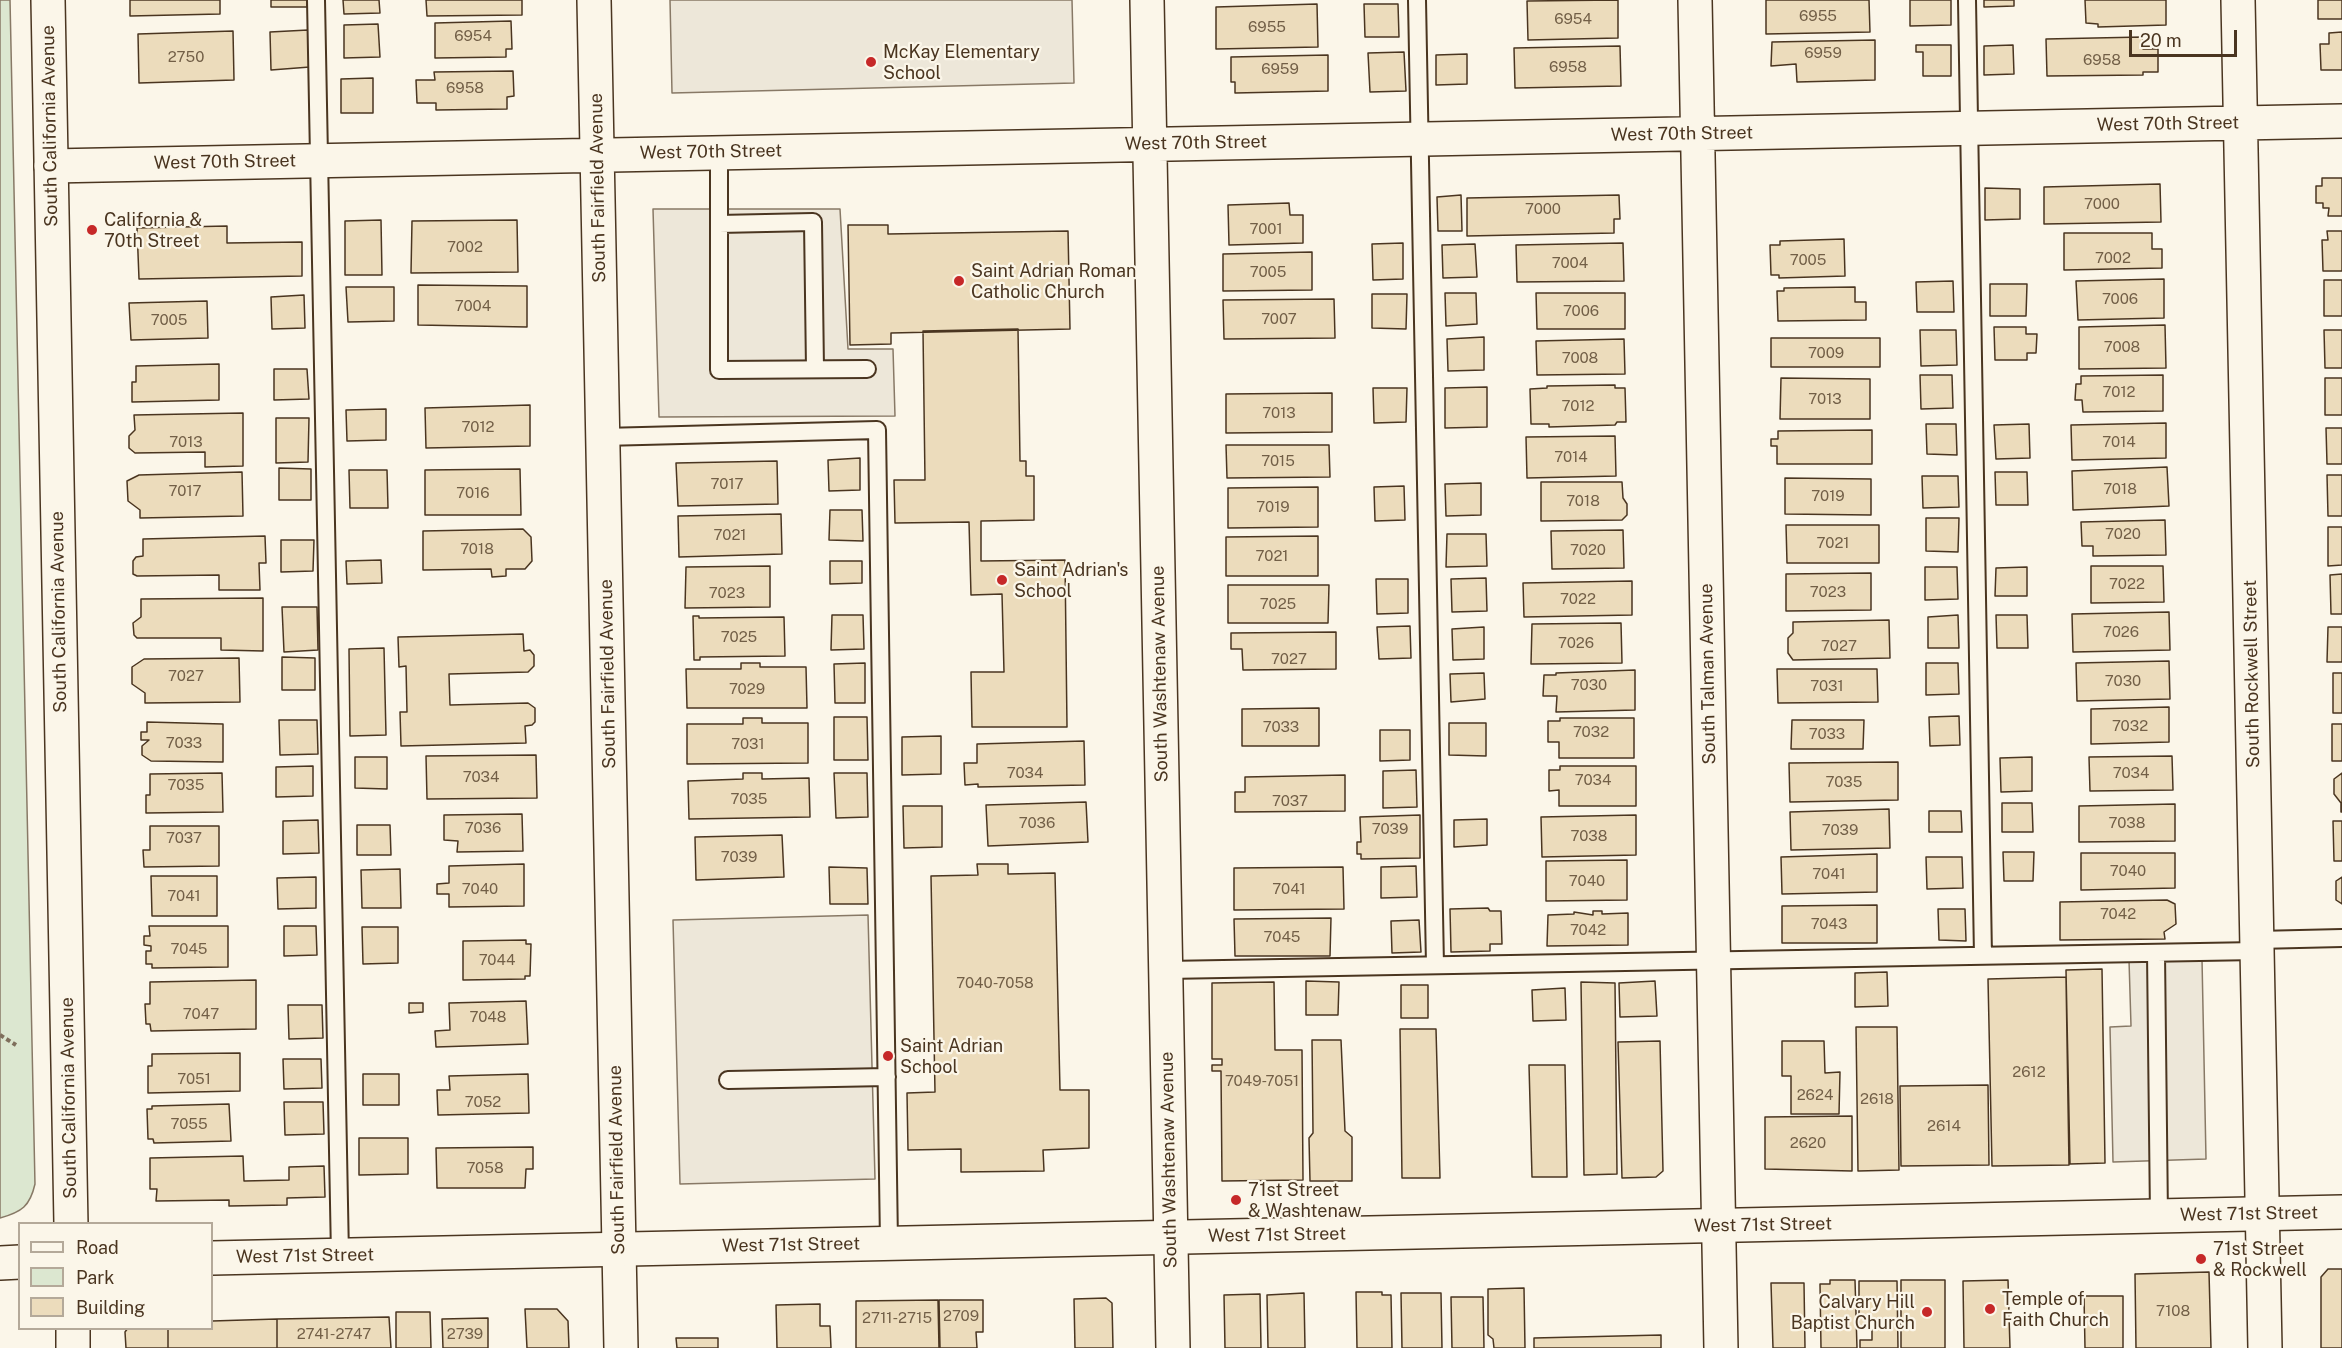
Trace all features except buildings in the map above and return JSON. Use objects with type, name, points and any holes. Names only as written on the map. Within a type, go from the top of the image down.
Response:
[{"type":"street","name":"South California Avenue","points":[[48,0],[71,1222]]},
{"type":"street","name":"South Fairfield Avenue","points":[[594,0],[621,1348]]},
{"type":"street","name":"South Washtenaw Avenue","points":[[1147,0],[1173,1348]]},
{"type":"street","name":"South Talman Avenue","points":[[1695,0],[1721,1348]]},
{"type":"street","name":"South Rockwell Street","points":[[2238,0],[2265,1348]]},
{"type":"street","name":"West 70th Street","points":[[51,166],[2342,121]]},
{"type":"street","name":"West 71st Street","points":[[213,1258],[2342,1212]]},
{"type":"street","points":[[0,1263],[18,1262]]},
{"type":"street","points":[[73,1330],[73,1348]]},
{"type":"lane","points":[[316,0],[340,1255]]},
{"type":"lane","points":[[1417,0],[1435,965]]},
{"type":"lane","points":[[1967,0],[1983,956]]},
{"type":"lane","points":[[719,152],[720,370],[867,369]]},
{"type":"lane","points":[[719,224],[813,222],[814,369]]},
{"type":"lane","points":[[603,437],[877,430],[889,1243]]},
{"type":"lane","points":[[1166,970],[2156,953],[2342,938]]},
{"type":"lane","points":[[2156,953],[2159,1217]]},
{"type":"lane","points":[[728,1080],[887,1077]]},
{"type":"path","points":[[0,1035],[15,1045]]},
{"type":"green space","points":[[0,0],[10,0],[35,1184],[31,1198],[24,1207],[0,1218]]},
{"type":"shaded area","points":[[670,0],[1072,0],[1074,83],[672,93]]},
{"type":"shaded area","points":[[653,209],[840,209],[848,349],[893,349],[895,416],[659,417]]},
{"type":"shaded area","points":[[868,915],[875,1179],[680,1184],[673,920]]},
{"type":"shaded area","points":[[2202,959],[2206,1159],[2113,1162],[2110,1027],[2131,1026],[2129,960]]},
{"type":"place","name":"McKay Elementary School","points":[[871,62]]},
{"type":"place","name":"California & 70th Street","points":[[92,230]]},
{"type":"place","name":"Saint Adrian Roman Catholic Church","points":[[959,281]]},
{"type":"place","name":"Saint Adrian's School","points":[[1002,580]]},
{"type":"place","name":"Saint Adrian School","points":[[888,1056]]},
{"type":"place","name":"71st Street & Washtenaw","points":[[1236,1200]]},
{"type":"place","name":"71st Street & Rockwell","points":[[2201,1259]]},
{"type":"place","name":"Temple of Faith Church","points":[[1990,1309]]},
{"type":"place","name":"Calvary Hill Baptist Church","points":[[1927,1312]]}]
